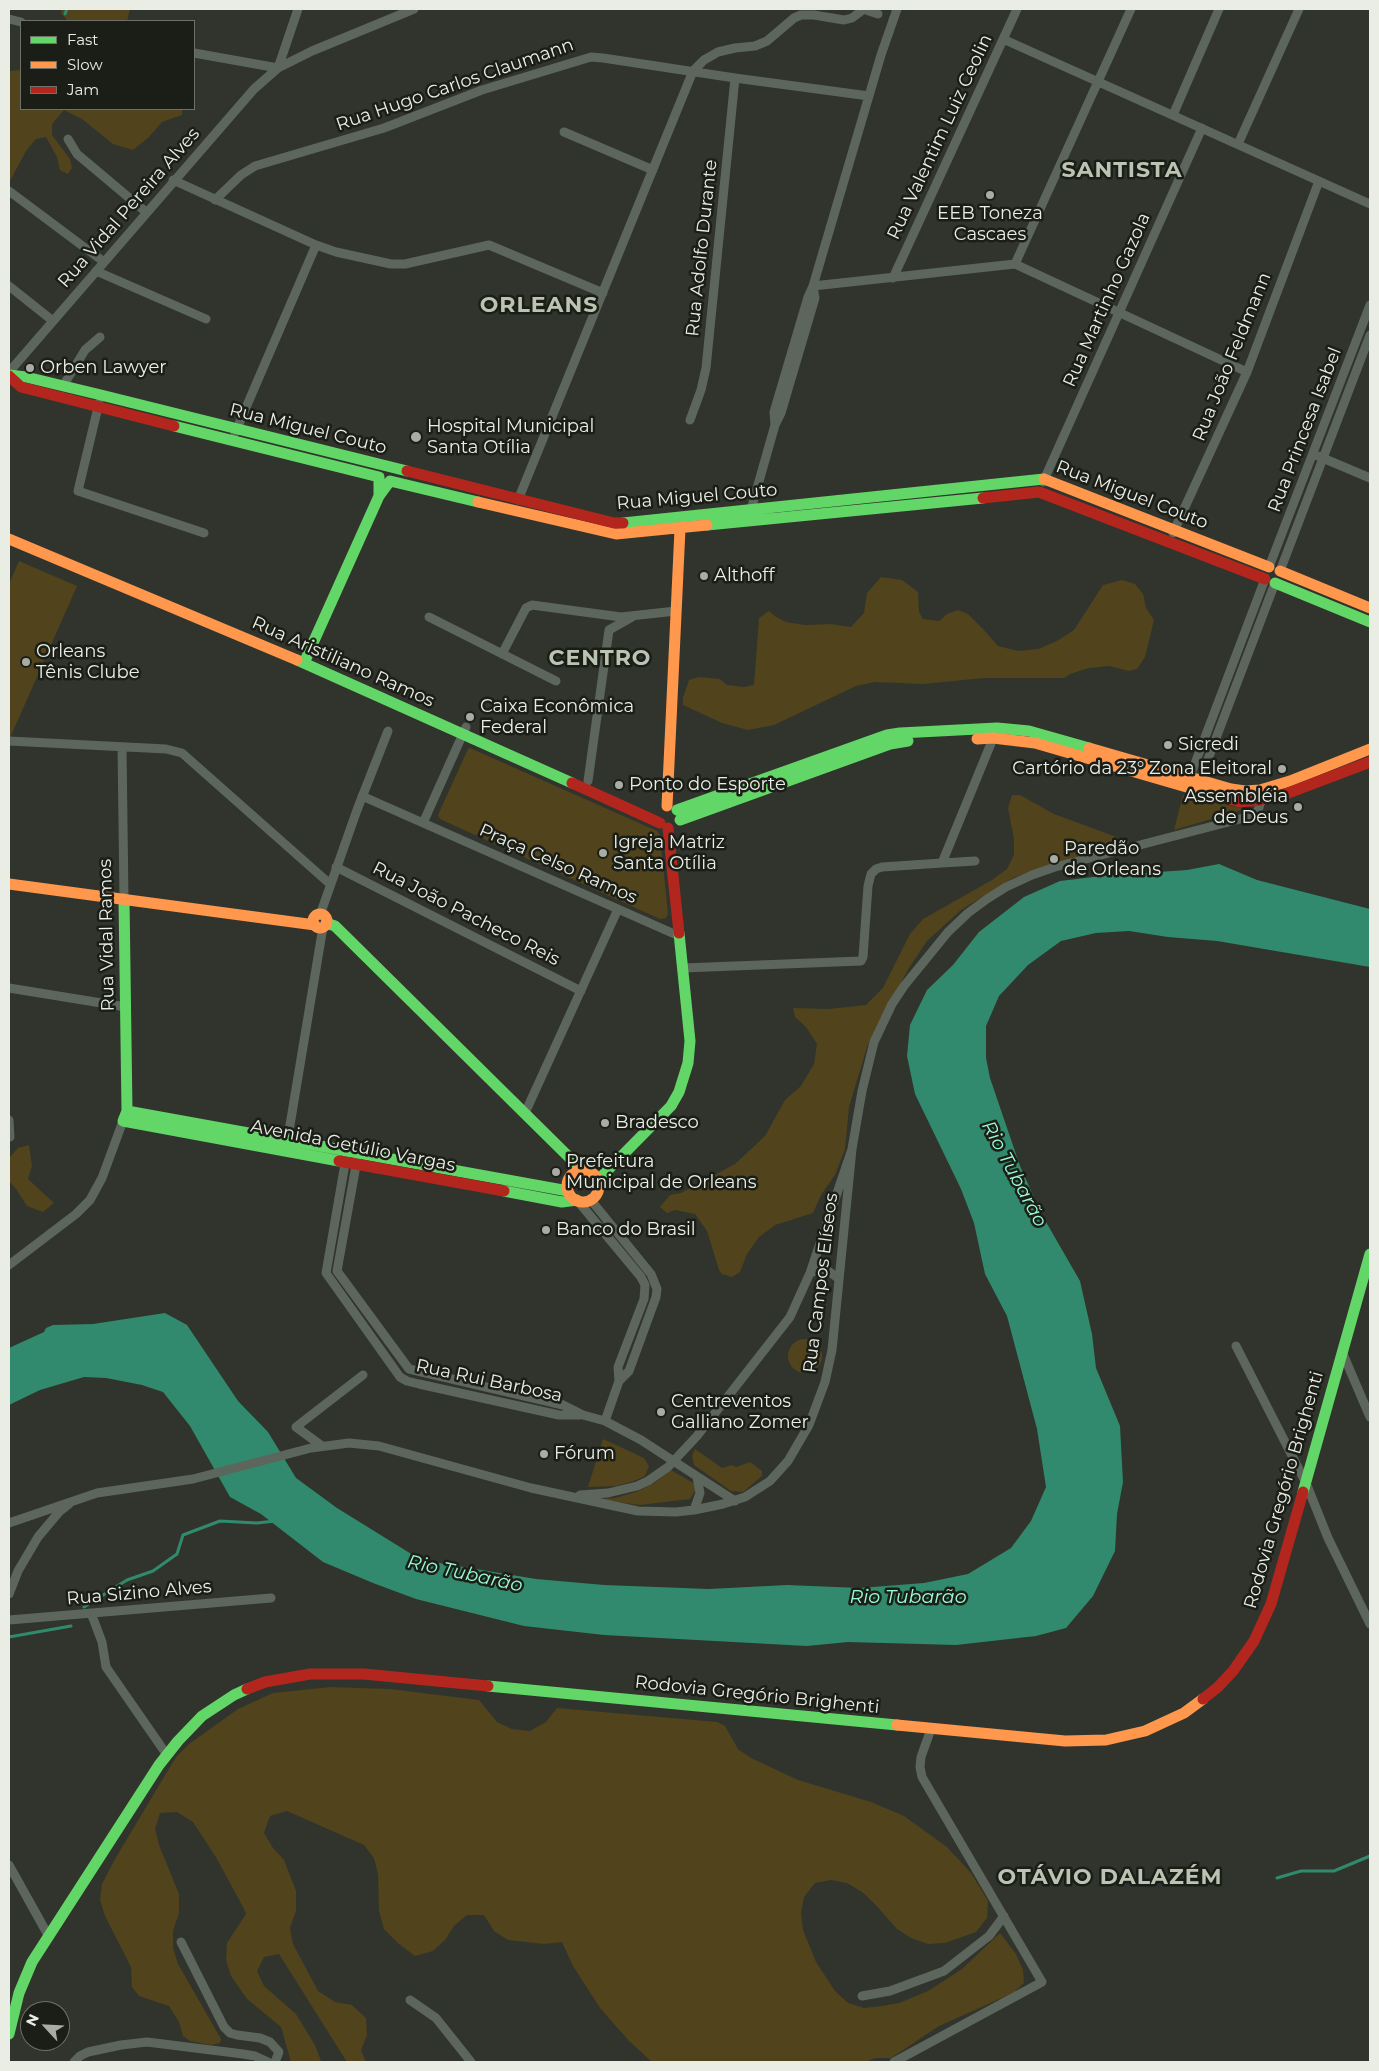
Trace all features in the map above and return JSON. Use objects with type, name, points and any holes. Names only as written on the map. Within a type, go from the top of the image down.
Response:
[{"type":"street","points":[[195,53],[278,68],[298,9]]},
{"type":"street","name":"Rua Vidal Pereira Alves","points":[[9,374],[173,180],[254,89],[278,68],[312,51],[414,9]]},
{"type":"street","points":[[518,500],[693,71],[704,60],[718,52],[755,46],[767,41],[794,18],[800,16],[807,14],[844,20],[852,18],[864,9],[878,14]]},
{"type":"street","points":[[748,522],[775,425],[774,412],[897,9]]},
{"type":"street","name":"Rua Valentim Luiz Ceolin","points":[[893,278],[1016,9]]},
{"type":"street","points":[[1173,115],[1219,9]]},
{"type":"street","points":[[1238,144],[1299,9]]},
{"type":"street","points":[[1016,264],[1098,82],[1127,10]]},
{"type":"street","points":[[1003,39],[1370,204]]},
{"type":"street","name":"Rua Hugo Carlos Claumann","points":[[215,200],[241,174],[255,166],[384,128],[488,88],[580,60],[603,58],[869,96]]},
{"type":"street","name":"Rua Adolfo Durante","points":[[690,420],[701,390],[706,368],[735,78]]},
{"type":"street","name":"Rua Martinho Gazola","points":[[1042,485],[1202,128]]},
{"type":"street","points":[[564,132],[652,170]]},
{"type":"street","points":[[68,139],[77,154],[146,212]]},
{"type":"street","points":[[173,180],[316,245],[345,254],[398,264],[413,263],[489,245],[602,293]]},
{"type":"street","name":"Rua João Feldmann","points":[[1169,542],[1247,372],[1319,181]]},
{"type":"street","points":[[9,191],[104,262]]},
{"type":"street","points":[[232,440],[316,245]]},
{"type":"street","points":[[813,286],[1016,264],[1247,372]]},
{"type":"street","points":[[96,271],[206,319]]},
{"type":"street","points":[[9,286],[53,321]]},
{"type":"street","name":"Rua Princesa Isabel","points":[[1274,569],[1313,454],[1370,305]]},
{"type":"street","name":"Rua Princesa Isabel","points":[[1274,569],[1322,458],[1370,335]]},
{"type":"street","points":[[64,386],[85,350],[100,337]]},
{"type":"street","name":"Rua Miguel Couto","points":[[9,374],[21,388],[232,440],[388,467],[518,500],[602,527]]},
{"type":"street","name":"Rua Miguel Couto","points":[[9,374],[237,429],[385,479],[602,527],[634,523],[748,522],[1042,485],[1086,510],[1368,620]]},
{"type":"street","points":[[101,395],[78,491],[204,533]]},
{"type":"street","points":[[1313,454],[1370,478]]},
{"type":"street","points":[[305,659],[385,479],[393,477],[394,472],[388,467]]},
{"type":"street","name":"Rua Miguel Couto","points":[[680,523],[751,510],[1042,485],[1092,497],[1370,608]]},
{"type":"street","points":[[1086,510],[1092,497]]},
{"type":"street","points":[[577,1200],[590,1199],[596,1193],[598,1180],[671,1106],[679,1092],[688,1063],[690,1046],[669,817],[680,523]]},
{"type":"street","name":"Rua Aristiliano Ramos","points":[[9,531],[305,659],[464,731],[669,817]]},
{"type":"street","name":"Rua Aristiliano Ramos","points":[[9,539],[305,659]]},
{"type":"street","points":[[1193,784],[1246,660],[1270,581],[1265,571],[1274,569]]},
{"type":"street","points":[[1193,784],[1235,656],[1270,581]]},
{"type":"street","points":[[1318,601],[1323,588]]},
{"type":"street","points":[[502,654],[529,605],[615,616],[634,616],[676,611]]},
{"type":"street","points":[[1368,620],[1370,608]]},
{"type":"street","points":[[588,782],[609,630],[634,616]]},
{"type":"street","points":[[429,617],[556,681]]},
{"type":"street","points":[[1235,656],[1246,660]]},
{"type":"street","points":[[286,1145],[321,922],[330,884],[388,731]]},
{"type":"street","points":[[423,823],[464,731]]},
{"type":"street","name":"Rua Aristiliano Ramos","points":[[464,731],[669,817]]},
{"type":"street","points":[[669,817],[827,762],[896,742],[995,733],[1193,784],[1233,801],[1248,802],[1261,795],[1299,789],[1349,764],[1370,749]]},
{"type":"street","points":[[942,863],[995,733]]},
{"type":"street","points":[[9,741],[174,750],[188,756],[330,884]]},
{"type":"street","name":"Rua Vidal Ramos","points":[[122,747],[126,1006],[125,1116]]},
{"type":"street","points":[[1349,764],[1370,762]]},
{"type":"street","points":[[570,1496],[608,1493],[637,1486],[660,1473],[697,1436],[790,1317],[810,1273],[852,1149],[869,1060],[882,1023],[892,1004],[916,969],[948,932],[968,913],[1006,887],[1032,875],[1055,867],[1244,818],[1258,810],[1261,795]]},
{"type":"street","name":"Praça Celso Ramos","points":[[362,796],[679,936]]},
{"type":"street","points":[[683,968],[861,961],[868,886],[871,874],[876,869],[882,867],[975,861]]},
{"type":"street","name":"Rua João Pacheco Reis","points":[[336,867],[581,991]]},
{"type":"street","points":[[9,884],[321,922],[335,926],[582,1170]]},
{"type":"street","points":[[525,1113],[618,909]]},
{"type":"street","points":[[9,988],[126,1006]]},
{"type":"street","points":[[9,1265],[76,1214],[90,1200],[102,1178],[125,1116]]},
{"type":"street","name":"Avenida Getúlio Vargas","points":[[125,1116],[469,1179],[562,1202],[577,1200]]},
{"type":"street","points":[[9,1120],[10,1137]]},
{"type":"street","name":"Rua Campos Elíseos","points":[[736,1501],[759,1489],[788,1461],[799,1444],[818,1403],[831,1357],[852,1149]]},
{"type":"street","name":"Rua Rui Barbosa","points":[[352,1157],[332,1238],[326,1273],[404,1380],[559,1415],[583,1414]]},
{"type":"street","name":"Rua Rui Barbosa","points":[[352,1157],[337,1271],[410,1369],[563,1405],[605,1421],[624,1430],[736,1501]]},
{"type":"street","points":[[598,1180],[591,1172],[577,1171],[567,1181],[568,1191],[641,1277],[646,1289],[618,1367],[620,1381]]},
{"type":"street","name":"Avenida Getúlio Vargas","points":[[469,1179],[568,1191]]},
{"type":"street","points":[[590,1199],[651,1274],[657,1289],[656,1297],[629,1371],[620,1381],[605,1421]]},
{"type":"street","points":[[608,1238],[616,1232]]},
{"type":"street","points":[[332,1238],[342,1240]]},
{"type":"street","name":"Rodovia Gregório Brighenti","points":[[9,2034],[14,2010],[26,1975],[48,1935],[167,1755],[202,1716],[234,1695],[265,1682],[318,1673],[395,1676],[931,1729],[1086,1741],[1106,1740],[1145,1731],[1184,1713],[1218,1687],[1232,1671],[1254,1641],[1273,1596],[1370,1254]]},
{"type":"street","points":[[810,1273],[817,1270],[827,1270],[839,1279]]},
{"type":"street","points":[[646,1289],[657,1289]]},
{"type":"street","points":[[345,1300],[353,1294]]},
{"type":"street","points":[[364,1327],[374,1321]]},
{"type":"street","points":[[1236,1346],[1306,1483],[1328,1538],[1370,1624]]},
{"type":"street","points":[[386,1357],[395,1351]]},
{"type":"street","points":[[1342,1354],[1370,1417]]},
{"type":"street","points":[[419,1384],[422,1373]]},
{"type":"street","points":[[322,1446],[296,1427],[363,1375]]},
{"type":"street","points":[[466,1394],[468,1384]]},
{"type":"street","points":[[532,1409],[534,1398]]},
{"type":"street","points":[[9,1523],[75,1500],[115,1490],[193,1480],[311,1448],[349,1443],[379,1446],[531,1488],[638,1511],[676,1512],[736,1501]]},
{"type":"street","points":[[694,1510],[700,1493],[698,1477]]},
{"type":"street","points":[[9,1594],[18,1571],[38,1537],[59,1512],[75,1500]]},
{"type":"street","name":"Rua Sizino Alves","points":[[9,1620],[271,1598]]},
{"type":"street","points":[[91,1613],[102,1642],[106,1668],[167,1755]]},
{"type":"street","points":[[894,2062],[1042,1982],[922,1777],[921,1757],[931,1729]]},
{"type":"street","points":[[9,1866],[48,1935]]},
{"type":"street","points":[[862,1996],[890,1991],[944,1971],[990,1936],[1004,1916]]},
{"type":"street","points":[[181,1942],[224,2027],[230,2033],[260,2038],[270,2042],[279,2052],[275,2062]]},
{"type":"street","points":[[410,2000],[436,2018],[471,2062]]},
{"type":"street","points":[[75,2062],[80,2056],[88,2052],[147,2042],[256,2056],[268,2062]]},
{"type":"shaded area","points":[[62,9],[130,9],[127,20],[67,20],[61,13]]},
{"type":"shaded area","points":[[20,70],[20,110],[64,110],[52,124],[52,135],[70,159],[72,168],[68,174],[60,170],[57,157],[46,137],[36,139],[26,151],[10,181],[9,71]]},
{"type":"shaded area","points":[[64,110],[182,110],[182,115],[162,122],[149,137],[133,150],[113,144],[82,119]]},
{"type":"shaded area","name":"Orleans Tênis Clube","points":[[19,561],[77,586],[10,738],[9,584]]},
{"type":"shaded area","points":[[881,577],[902,580],[918,592],[919,612],[923,619],[939,621],[947,614],[958,610],[968,614],[998,646],[1018,651],[1038,649],[1057,641],[1074,630],[1103,585],[1122,580],[1135,584],[1143,594],[1146,608],[1154,620],[1145,657],[1137,669],[1129,671],[1109,666],[1089,668],[1064,678],[984,678],[923,684],[875,682],[856,686],[774,725],[748,730],[722,723],[683,705],[683,698],[689,680],[699,677],[720,679],[727,685],[744,687],[754,685],[759,618],[769,611],[786,622],[805,625],[831,624],[851,627],[864,613],[867,593]]},
{"type":"shaded area","points":[[470,748],[657,831],[660,835],[668,914],[666,918],[660,919],[440,819],[438,815]]},
{"type":"shaded area","points":[[1012,795],[1020,795],[1054,814],[1130,842],[1047,865],[1013,878],[961,910],[927,941],[909,968],[867,1047],[849,1107],[845,1149],[835,1175],[821,1195],[813,1213],[775,1225],[759,1237],[747,1254],[740,1272],[732,1277],[722,1274],[719,1270],[707,1231],[695,1214],[675,1210],[667,1213],[660,1207],[670,1195],[681,1193],[735,1164],[765,1136],[785,1100],[801,1086],[814,1064],[817,1044],[806,1027],[795,1017],[793,1008],[829,1009],[866,1005],[883,988],[910,934],[923,919],[992,880],[1007,869],[1014,855],[1014,839],[1008,808]]},
{"type":"shaded area","points":[[1183,795],[1245,809],[1174,830]]},
{"type":"shaded area","points":[[29,1145],[32,1166],[28,1179],[54,1203],[43,1212],[27,1206],[9,1181],[9,1158],[18,1148]]},
{"type":"shaded area","points":[[805,1339],[817,1344],[822,1356],[817,1368],[805,1373],[793,1368],[788,1356],[793,1344]]},
{"type":"shaded area","points":[[603,1439],[644,1458],[649,1466],[645,1476],[616,1486],[588,1487]]},
{"type":"shaded area","points":[[695,1449],[722,1468],[732,1465],[736,1467],[750,1462],[762,1471],[762,1476],[743,1492],[731,1491],[694,1465],[692,1456]]},
{"type":"shaded area","points":[[671,1470],[695,1484],[695,1491],[690,1499],[640,1505],[595,1499],[615,1498],[636,1492],[654,1483]]},
{"type":"shaded area","points":[[331,1687],[390,1689],[479,1700],[497,1722],[512,1729],[530,1731],[546,1722],[557,1708],[717,1722],[725,1726],[738,1749],[751,1758],[798,1780],[871,1802],[904,1816],[947,1847],[971,1873],[988,1901],[987,1918],[976,1932],[945,1943],[928,1944],[911,1938],[897,1929],[874,1903],[862,1892],[847,1883],[831,1880],[815,1883],[804,1897],[801,1913],[803,1930],[816,1962],[835,1991],[848,2003],[864,2008],[882,2006],[899,2003],[928,1991],[962,1969],[1000,1933],[1016,1954],[1023,1970],[1024,1983],[1013,1993],[939,2026],[891,2058],[875,2058],[866,2062],[652,2062],[629,2041],[600,2008],[573,1966],[562,1942],[544,1944],[508,1940],[494,1931],[484,1915],[467,1915],[454,1926],[445,1940],[433,1951],[415,1956],[384,1929],[379,1911],[378,1874],[374,1858],[364,1845],[287,1811],[270,1816],[264,1833],[273,1848],[284,1860],[296,1891],[296,1911],[290,1928],[293,1944],[318,1991],[335,2002],[352,2005],[366,2018],[367,2035],[361,2050],[366,2062],[347,2062],[279,1954],[264,1957],[257,1971],[264,1986],[296,2014],[315,2045],[321,2061],[291,2062],[281,2027],[247,1999],[231,1976],[226,1960],[227,1943],[246,1914],[243,1907],[217,1859],[193,1822],[177,1812],[160,1813],[155,1829],[159,1845],[179,1894],[179,1913],[173,1931],[173,1948],[178,1964],[221,2039],[220,2043],[211,2045],[190,2041],[183,2036],[179,2022],[169,2006],[139,1996],[132,1987],[131,1967],[105,1916],[100,1900],[102,1884],[176,1757],[189,1744],[238,1709],[273,1693]]},
{"type":"water","name":"Rio Tubarão","points":[[1219,864],[1257,880],[1370,909],[1370,967],[1217,941],[1168,937],[1129,931],[1096,933],[1061,941],[1028,965],[999,996],[986,1026],[986,1058],[990,1078],[1020,1166],[1042,1215],[1080,1281],[1092,1334],[1096,1368],[1120,1426],[1123,1482],[1117,1514],[1115,1551],[1093,1596],[1066,1628],[1036,1636],[956,1645],[848,1642],[807,1646],[604,1635],[524,1626],[416,1599],[323,1562],[261,1514],[230,1497],[190,1426],[163,1392],[142,1385],[106,1378],[84,1377],[40,1390],[9,1405],[9,1348],[44,1332],[46,1328],[53,1325],[93,1324],[165,1313],[187,1325],[238,1401],[268,1432],[296,1478],[337,1508],[421,1560],[536,1579],[604,1585],[709,1589],[787,1585],[860,1588],[924,1583],[968,1574],[1011,1548],[1031,1521],[1046,1487],[1037,1429],[1007,1316],[985,1274],[974,1223],[961,1189],[915,1094],[907,1056],[910,1025],[927,990],[953,965],[979,932],[1024,897],[1060,881],[1187,870]]},
{"type":"waterway","points":[[65,14],[67,9]]},
{"type":"waterway","points":[[84,1607],[127,1580],[153,1571],[177,1554],[183,1535],[220,1521],[257,1523],[275,1521]]},
{"type":"waterway","points":[[9,1637],[71,1626]]},
{"type":"waterway","points":[[1277,1878],[1301,1871],[1334,1871],[1370,1856]]},
{"type":"traffic: fast","points":[[9,375],[26,377],[101,395],[407,471]]},
{"type":"traffic: fast","points":[[174,426],[379,477],[379,496]]},
{"type":"traffic: fast","points":[[623,523],[1044,479]]},
{"type":"traffic: fast","points":[[304,663],[379,496],[390,481],[478,502]]},
{"type":"traffic: fast","points":[[707,525],[983,498]]},
{"type":"traffic: fast","points":[[1275,583],[1370,622]]},
{"type":"traffic: fast","points":[[297,660],[572,783]]},
{"type":"traffic: fast","points":[[677,810],[887,735],[900,733],[997,728],[1029,731],[1089,748]]},
{"type":"traffic: fast","points":[[680,820],[890,744],[908,741]]},
{"type":"traffic: fast","points":[[124,899],[127,1111],[123,1121],[339,1161]]},
{"type":"traffic: fast","points":[[326,923],[335,926],[582,1170]]},
{"type":"traffic: fast","points":[[598,1180],[671,1106],[679,1092],[688,1063],[690,1041],[679,933]]},
{"type":"traffic: fast","points":[[127,1111],[568,1191]]},
{"type":"traffic: fast","points":[[504,1191],[562,1202],[577,1200]]},
{"type":"traffic: fast","points":[[1303,1492],[1370,1254]]},
{"type":"traffic: fast","points":[[488,1686],[897,1725]]},
{"type":"traffic: fast","points":[[9,2034],[19,1993],[32,1962],[159,1765],[178,1741],[202,1716],[234,1695],[247,1689]]},
{"type":"traffic: slow","points":[[1044,479],[1269,567]]},
{"type":"traffic: slow","points":[[478,502],[616,534],[707,525]]},
{"type":"traffic: slow","points":[[667,806],[680,529]]},
{"type":"traffic: slow","points":[[9,539],[297,660]]},
{"type":"traffic: slow","points":[[1280,571],[1370,608]]},
{"type":"traffic: slow","points":[[977,739],[993,738],[1035,743],[1221,797]]},
{"type":"traffic: slow","points":[[1089,748],[1231,789],[1245,791],[1260,790],[1290,781],[1370,749]]},
{"type":"traffic: slow","points":[[9,884],[315,925]]},
{"type":"traffic: slow","points":[[320,914],[325,916],[327,921],[325,926],[320,928],[315,926],[313,921],[315,916],[320,914]]},
{"type":"traffic: slow","points":[[583,1170],[594,1175],[599,1186],[594,1197],[583,1202],[572,1197],[567,1186],[572,1175],[583,1170]]},
{"type":"traffic: slow","points":[[897,1725],[1065,1741],[1106,1740],[1145,1731],[1184,1713],[1203,1699]]},
{"type":"traffic: jam","points":[[9,376],[21,387],[174,426]]},
{"type":"traffic: jam","points":[[407,471],[614,523],[623,523]]},
{"type":"traffic: jam","points":[[983,498],[1039,492],[1265,579]]},
{"type":"traffic: jam","points":[[1221,797],[1240,802],[1261,800],[1288,793],[1370,762]]},
{"type":"traffic: jam","points":[[572,783],[660,823]]},
{"type":"traffic: jam","points":[[668,828],[679,933]]},
{"type":"traffic: jam","points":[[339,1161],[504,1191]]},
{"type":"traffic: jam","points":[[1203,1699],[1233,1671],[1254,1641],[1271,1604],[1303,1492]]},
{"type":"traffic: jam","points":[[247,1689],[265,1682],[310,1674],[364,1674],[488,1686]]},
{"type":"place","name":"EEB Toneza Cascaes","points":[[990,195]]},
{"type":"place","name":"Orben Lawyer","points":[[30,368]]},
{"type":"place","name":"Hospital Municipal Santa Otília","points":[[416,437]]},
{"type":"place","name":"Althoff","points":[[704,576]]},
{"type":"place","name":"Orleans Tênis Clube","points":[[26,662]]},
{"type":"place","name":"Caixa Econômica Federal","points":[[470,717]]},
{"type":"place","name":"Sicredi","points":[[1168,745]]},
{"type":"place","name":"Cartório da 23° Zona Eleitoral","points":[[1282,769]]},
{"type":"place","name":"Ponto do Esporte","points":[[619,785]]},
{"type":"place","name":"Assembléia de Deus","points":[[1298,807]]},
{"type":"place","name":"Igreja Matriz Santa Otília","points":[[603,853]]},
{"type":"place","name":"Paredão de Orleans","points":[[1054,859]]},
{"type":"place","name":"Bradesco","points":[[605,1123]]},
{"type":"place","name":"Prefeitura Municipal de Orleans","points":[[556,1172]]},
{"type":"place","name":"Banco do Brasil","points":[[546,1230]]},
{"type":"place","name":"Centreventos Galliano Zomer","points":[[661,1412]]},
{"type":"place","name":"Fórum","points":[[544,1454]]},
{"type":"district","name":"SANTISTA","points":[[1122,171]]},
{"type":"district","name":"ORLEANS","points":[[539,306]]},
{"type":"district","name":"CENTRO","points":[[600,659]]},
{"type":"district","name":"OTÁVIO DALAZÉM","points":[[1110,1878]]}]
